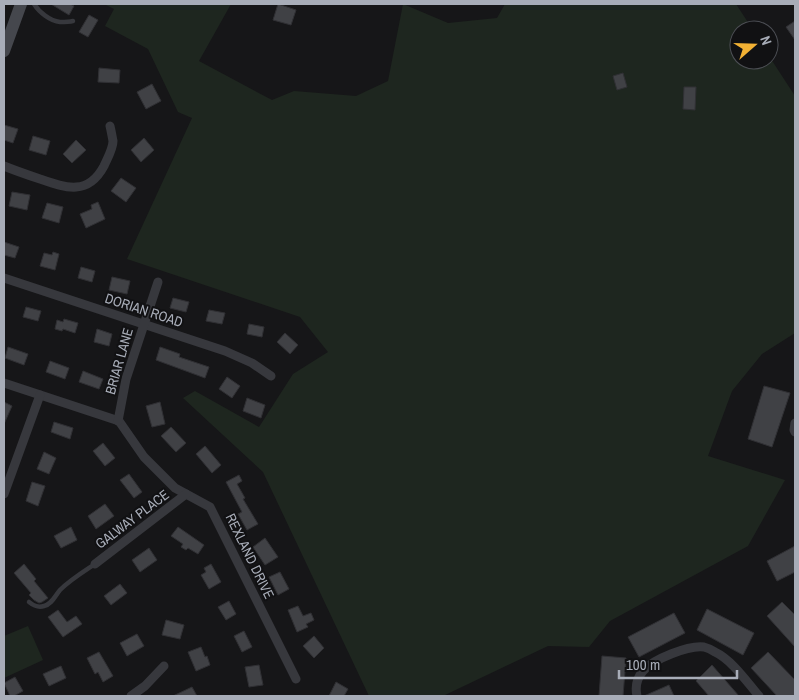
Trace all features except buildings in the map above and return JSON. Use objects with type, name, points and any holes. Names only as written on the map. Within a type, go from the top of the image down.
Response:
[{"type":"street","points":[[4,50],[21,4]]},
{"type":"street","points":[[4,166],[62,187],[83,186],[100,173],[108,156],[113,143],[110,126]]},
{"type":"street","name":"DORIAN ROAD","points":[[4,278],[225,351],[252,363],[271,376]]},
{"type":"street","name":"BRIAR LANE","points":[[118,420],[126,379],[158,282]]},
{"type":"street","points":[[4,383],[118,420]]},
{"type":"street","points":[[4,494],[40,395]]},
{"type":"street","name":"REXLAND DRIVE","points":[[118,420],[144,457],[175,488],[210,507],[296,679]]},
{"type":"street","points":[[795,423],[795,432]]},
{"type":"street","name":"GALWAY PLACE","points":[[95,564],[186,494]]},
{"type":"street","points":[[637,696],[637,684],[644,669],[671,654],[689,648],[705,647],[724,656],[759,696]]},
{"type":"street","points":[[131,696],[145,686],[164,666]]},
{"type":"lane","points":[[34,4],[38,10],[59,22],[73,21]]},
{"type":"lane","points":[[29,602],[34,606],[45,606],[55,599],[58,592],[95,564]]},
{"type":"shaded area","points":[[104,4],[231,4],[199,61],[272,100],[294,91],[356,96],[388,81],[403,4],[448,23],[497,18],[505,4],[736,4],[746,20],[729,20],[729,70],[778,70],[795,96],[795,333],[762,354],[732,391],[708,456],[785,480],[748,546],[610,621],[589,647],[548,646],[443,696],[369,696],[263,472],[183,398],[195,391],[259,427],[293,374],[328,352],[300,317],[127,259],[192,118],[178,112],[148,49],[105,26],[114,9]]},
{"type":"shaded area","points":[[28,626],[43,660],[4,678],[4,636]]}]
